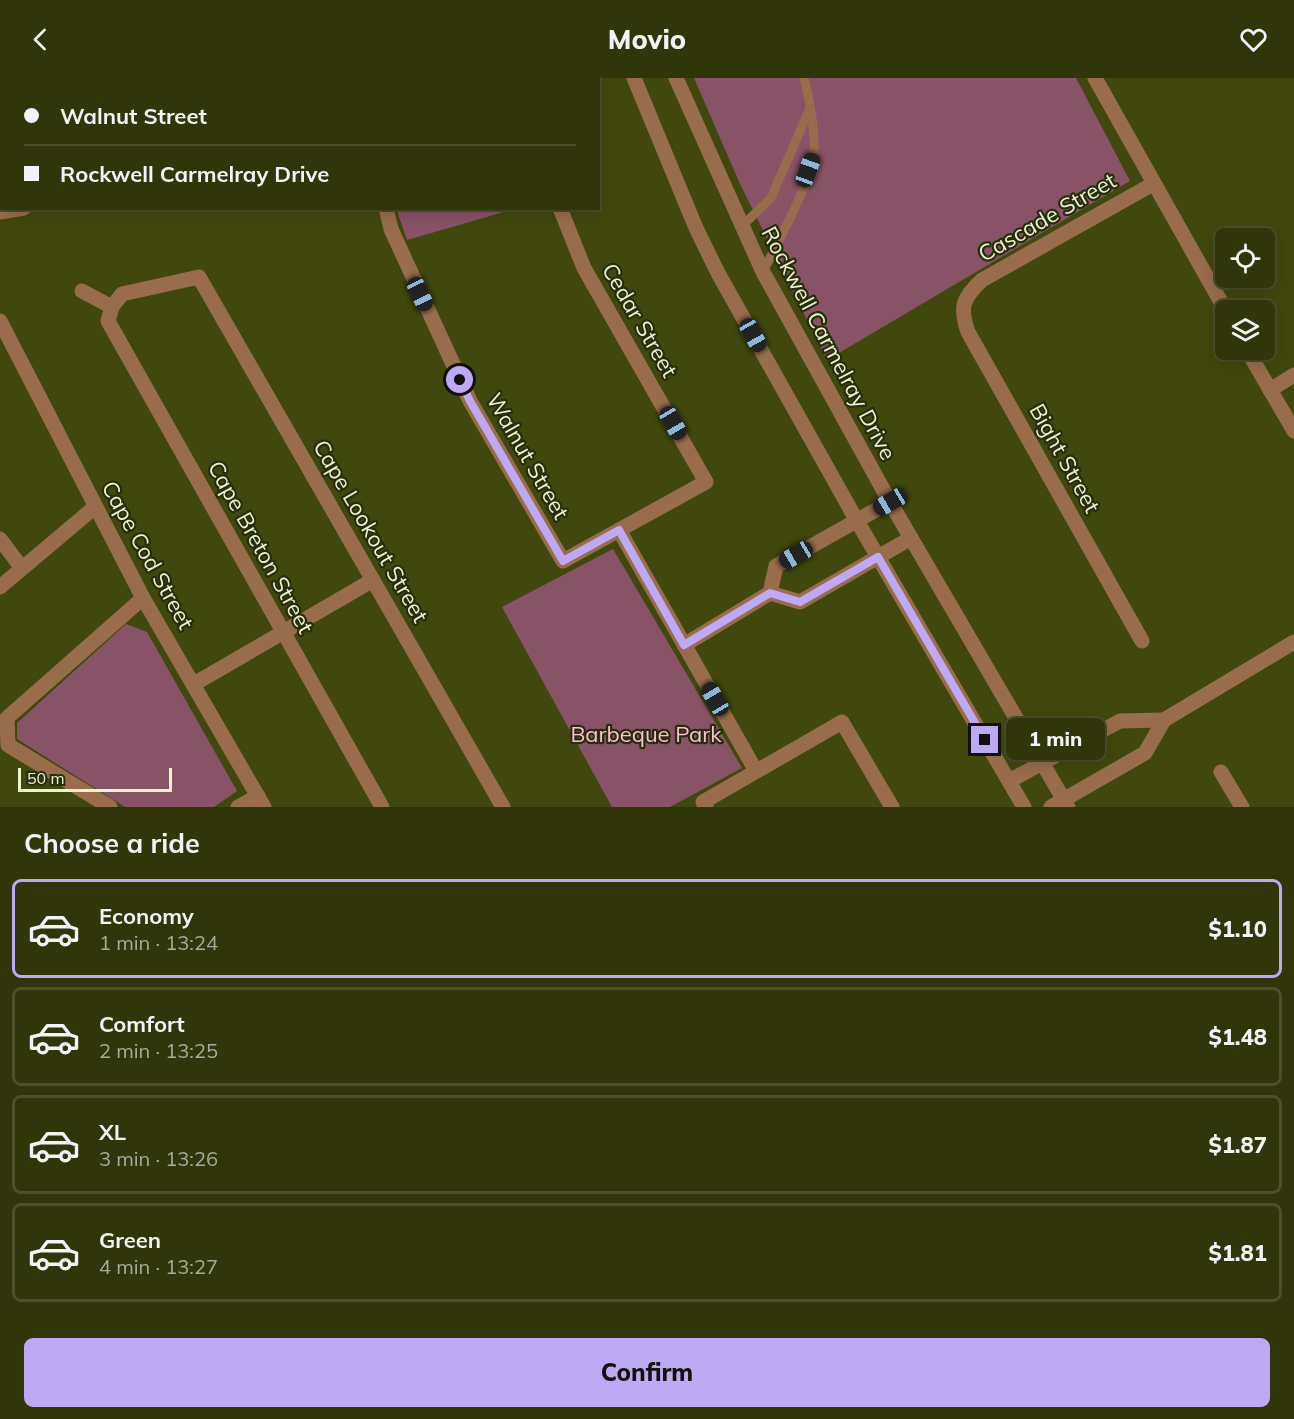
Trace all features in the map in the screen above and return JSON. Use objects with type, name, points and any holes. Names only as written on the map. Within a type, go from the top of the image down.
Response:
[{"type":"street","points":[[634,78],[696,228],[718,273],[857,521],[1024,807]]},
{"type":"street","name":"Rockwell Carmelray Drive","points":[[676,78],[763,272],[890,502],[1042,762],[1061,804]]},
{"type":"street","points":[[1095,78],[1220,300]]},
{"type":"street","name":"Cascade Street","points":[[967,294],[982,280],[1153,184]]},
{"type":"street","name":"Walnut Street","points":[[386,210],[391,229],[470,401],[563,561],[619,530]]},
{"type":"street","name":"Cedar Street","points":[[561,210],[584,267],[706,482],[619,530]]},
{"type":"street","name":"Cape Lookout Street","points":[[112,307],[122,294],[199,276],[503,807]]},
{"type":"street","points":[[82,291],[112,307]]},
{"type":"street","name":"Bight Street","points":[[967,294],[962,314],[968,332],[1142,641]]},
{"type":"street","name":"Cape Breton Street","points":[[112,307],[108,321],[382,807]]},
{"type":"street","name":"Cape Cod Street","points":[[0,321],[143,598],[261,801]]},
{"type":"street","points":[[1253,360],[1294,431]]},
{"type":"street","points":[[1270,390],[1294,375]]},
{"type":"street","points":[[684,645],[770,593],[776,566],[890,502]]},
{"type":"street","points":[[0,586],[95,507]]},
{"type":"street","points":[[619,530],[756,771]]},
{"type":"street","points":[[770,593],[800,602],[911,538]]},
{"type":"street","points":[[0,540],[21,567]]},
{"type":"street","points":[[194,684],[282,630],[373,580]]},
{"type":"street","points":[[110,807],[8,744],[7,718],[143,598]]},
{"type":"street","points":[[1061,804],[1145,753],[1164,720],[1294,642]]},
{"type":"street","points":[[1009,781],[1120,721],[1164,720]]},
{"type":"street","points":[[704,804],[756,771],[842,722],[892,807]]},
{"type":"street","points":[[1221,772],[1242,807]]},
{"type":"street","points":[[238,807],[261,801]]},
{"type":"lane","points":[[763,272],[797,201],[814,154],[810,106],[804,78]]},
{"type":"lane","points":[[741,227],[771,198],[810,106]]},
{"type":"green space","points":[[694,78],[1076,78],[1130,181],[827,360],[740,184]]},
{"type":"green space","points":[[397,210],[511,210],[407,240]]},
{"type":"green space","name":"Barbeque Park","points":[[613,549],[742,768],[670,807],[612,807],[502,607]]},
{"type":"green space","points":[[126,624],[147,632],[237,791],[214,807],[125,807],[17,739],[17,723]]},
{"type":"route","points":[[460,380],[563,561],[619,530],[684,645],[770,593],[800,602],[878,557],[985,740]]}]
